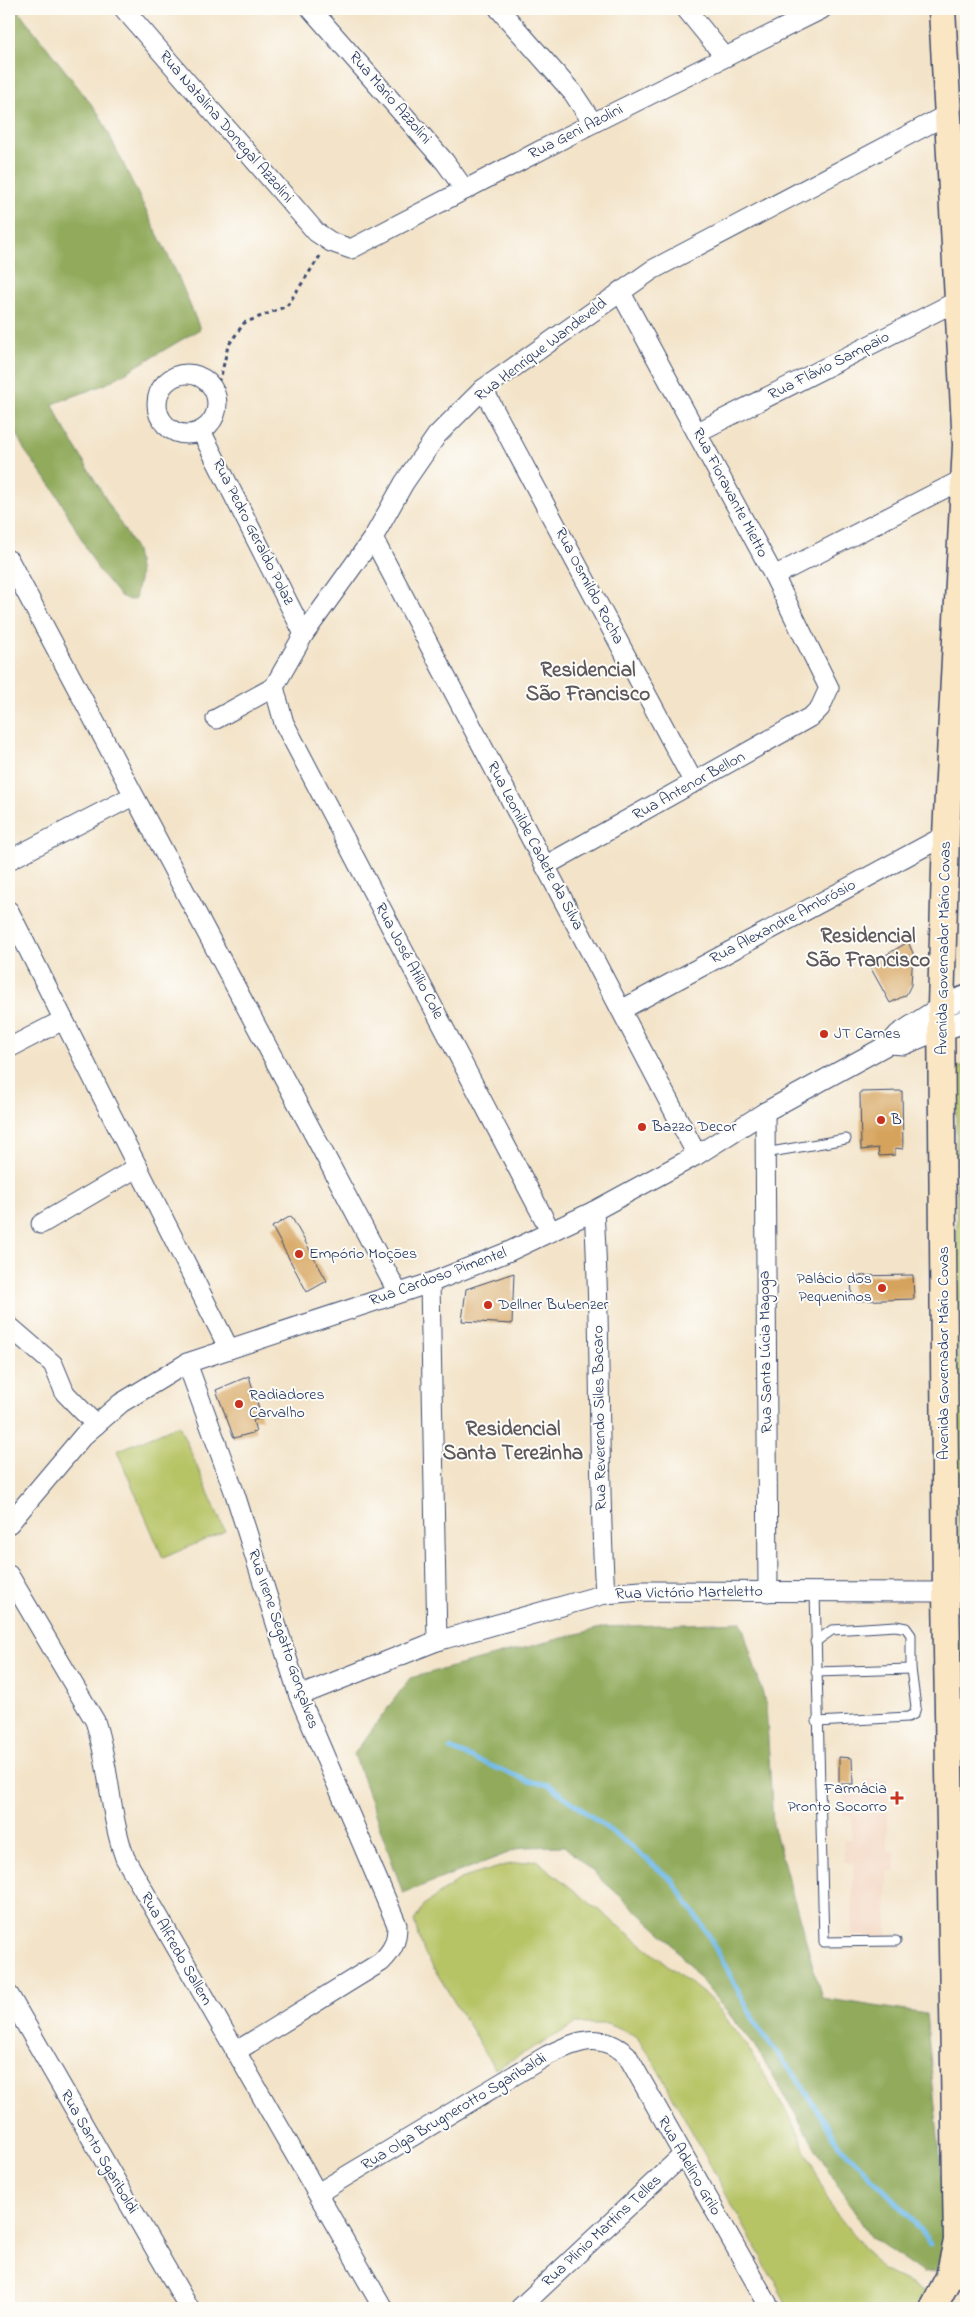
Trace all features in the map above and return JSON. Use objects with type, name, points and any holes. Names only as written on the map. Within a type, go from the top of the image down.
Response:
[{"type":"main road","name":"Avenida Governador Mário Covas","points":[[933,2308],[950,2277],[957,2241],[962,2192],[958,1775],[946,1592],[950,1019],[946,835],[966,446],[942,9]]},
{"type":"street","name":"Rua Natalina Donegal Azzolini","points":[[124,9],[316,232],[331,242]]},
{"type":"street","name":"Rua Mario Azzolini","points":[[311,9],[445,162],[465,190]]},
{"type":"street","points":[[499,9],[574,92],[593,123]]},
{"type":"street","points":[[686,9],[725,57]]},
{"type":"street","name":"Rua Geni Azolini","points":[[331,242],[351,249],[593,123],[822,9]]},
{"type":"street","name":"Rua Henrique Wandeveld","points":[[274,687],[304,634],[373,538],[404,483],[437,435],[483,389],[652,270],[948,114]]},
{"type":"street","name":"Rua Fioravante Mietto","points":[[620,291],[698,432],[774,576],[829,688],[826,698]]},
{"type":"street","name":"Rua Flávio Sampaio","points":[[698,432],[959,300]]},
{"type":"street","points":[[185,373],[202,377],[214,389],[218,406],[216,414],[212,422],[201,431],[181,433],[166,425],[158,410],[159,393],[169,379],[185,373]]},
{"type":"street","name":"Rua Osmildo Rocha","points":[[483,389],[694,783]]},
{"type":"street","name":"Rua Pedro Geraldo Polaz","points":[[201,431],[304,634]]},
{"type":"street","points":[[774,576],[965,478]]},
{"type":"street","name":"Rua Leonilde Cadete da Silva","points":[[373,538],[697,1155]]},
{"type":"street","points":[[9,560],[398,1293]]},
{"type":"street","points":[[216,719],[274,687]]},
{"type":"street","name":"Rua José Atílio Cole","points":[[274,687],[284,723],[551,1232]]},
{"type":"street","name":"Rua Antenor Bellon","points":[[545,866],[812,716],[826,698]]},
{"type":"street","points":[[9,860],[133,796]]},
{"type":"street","name":"Rua Alexandre Ambrósio","points":[[621,1010],[946,835]]},
{"type":"street","points":[[9,911],[229,1349]]},
{"type":"street","name":"Rua Cardoso Pimentel","points":[[9,1524],[51,1471],[96,1425],[121,1403],[188,1363],[430,1282],[510,1252],[594,1211],[697,1155],[765,1112],[889,1044],[898,1034],[950,1019],[966,997]]},
{"type":"street","points":[[9,1048],[64,1020]]},
{"type":"street","name":"Rua Santa Lúcia Magoga","points":[[765,1112],[768,1592]]},
{"type":"street","points":[[41,1224],[138,1167]]},
{"type":"street","name":"Rua Reverendo Siles Bacaro","points":[[594,1211],[598,1276],[602,1540],[605,1594]]},
{"type":"street","points":[[430,1282],[437,1641]]},
{"type":"street","points":[[9,1326],[53,1364],[65,1394],[96,1425]]},
{"type":"street","name":"Rua Irene Segatto Gonçalves","points":[[188,1363],[235,1494],[299,1696],[397,1925],[397,1938],[392,1952],[381,1962],[235,2052]]},
{"type":"street","name":"Rua Alfredo Sallem","points":[[9,1575],[95,1720],[101,1739],[118,1837],[125,1858],[383,2308]]},
{"type":"street","name":"Rua Victório Marteletto","points":[[299,1696],[437,1641],[605,1594],[641,1591],[946,1592]]},
{"type":"street","name":"Rua Santo Sgariboldi","points":[[9,1995],[189,2308]]},
{"type":"street","name":"Rua Adelino Grilo","points":[[594,2040],[614,2044],[627,2055],[684,2155],[766,2307]]},
{"type":"street","name":"Rua Olga Brugnerotto Sgaribaldi","points":[[318,2193],[548,2055],[572,2044],[594,2040]]},
{"type":"street","name":"Rua Plinio Martins Telles","points":[[520,2308],[684,2155]]},
{"type":"lane","points":[[765,1153],[846,1139]]},
{"type":"lane","points":[[815,1592],[824,1942],[896,1942]]},
{"type":"lane","points":[[816,1642],[832,1630],[896,1626],[906,1628],[911,1635],[911,1669],[916,1707],[914,1714],[908,1717],[817,1722]]},
{"type":"lane","points":[[816,1672],[911,1669]]},
{"type":"path","points":[[214,389],[221,376],[228,346],[244,323],[287,306],[331,242]]},
{"type":"shaded area","points":[[888,1779],[887,1851],[895,1852],[895,1871],[887,1872],[887,1936],[852,1936],[853,1864],[844,1862],[844,1840],[852,1839],[852,1817],[843,1816],[844,1791],[865,1787],[864,1780]]},
{"type":"green space","points":[[9,9],[17,9],[99,114],[178,276],[200,329],[106,384],[53,404],[60,421],[136,550],[140,575],[135,599],[129,600],[120,596],[99,571],[55,491],[25,451],[9,420]]},
{"type":"green space","points":[[966,1066],[966,1725],[959,1725],[956,1067]]},
{"type":"green space","points":[[179,1425],[225,1531],[163,1558],[117,1451]]},
{"type":"green space","points":[[741,1622],[766,1704],[773,1825],[822,1998],[926,2014],[949,2249],[939,2270],[923,2273],[870,2236],[836,2183],[757,2049],[667,1938],[564,1846],[524,1847],[403,1893],[354,1754],[410,1678],[604,1627]]},
{"type":"green space","points":[[536,1860],[714,2002],[748,2048],[794,2124],[832,2208],[882,2270],[925,2291],[919,2308],[789,2308],[652,2059],[636,2036],[607,2024],[576,2024],[495,2069],[424,1952],[414,1921],[425,1904],[460,1879],[506,1865]]},
{"type":"building","points":[[908,942],[913,953],[911,985],[906,995],[890,1003],[869,965]]},
{"type":"building","name":"B","points":[[902,1091],[903,1149],[895,1148],[895,1155],[879,1156],[878,1148],[861,1150],[860,1092]]},
{"type":"building","points":[[291,1216],[327,1281],[307,1292],[272,1227]]},
{"type":"building","name":"Dellner Bubenzer","points":[[514,1273],[512,1324],[462,1321],[466,1289]]},
{"type":"building","name":"Palácio dos Pequeninos","points":[[913,1275],[914,1299],[852,1301],[851,1276]]},
{"type":"building","name":"Radiadores Carvalho","points":[[249,1376],[262,1419],[253,1420],[256,1432],[234,1438],[216,1390]]},
{"type":"building","points":[[839,1757],[852,1758],[853,1784],[839,1784]]},
{"type":"waterway","points":[[450,1749],[528,1781],[549,1785],[632,1847],[674,1882],[709,1936],[760,2031],[799,2081],[839,2145],[905,2211],[931,2244]]},
{"type":"place","name":"JT Carnes","points":[[824,1034]]},
{"type":"place","name":"B","points":[[881,1120]]},
{"type":"place","name":"Bazzo Decor","points":[[642,1127]]},
{"type":"place","name":"Empório Moções","points":[[299,1254]]},
{"type":"place","name":"Palácio dos Pequeninos","points":[[882,1288]]},
{"type":"place","name":"Dellner Bubenzer","points":[[488,1305]]},
{"type":"place","name":"Radiadores Carvalho","points":[[239,1404]]},
{"type":"place","name":"Farmácia Pronto Socorro","points":[[897,1798]]},
{"type":"district","name":"Residencial São Francisco","points":[[588,683]]},
{"type":"district","name":"Residencial São Francisco","points":[[868,949]]},
{"type":"district","name":"Residencial Santa Terezinha","points":[[513,1442]]}]
